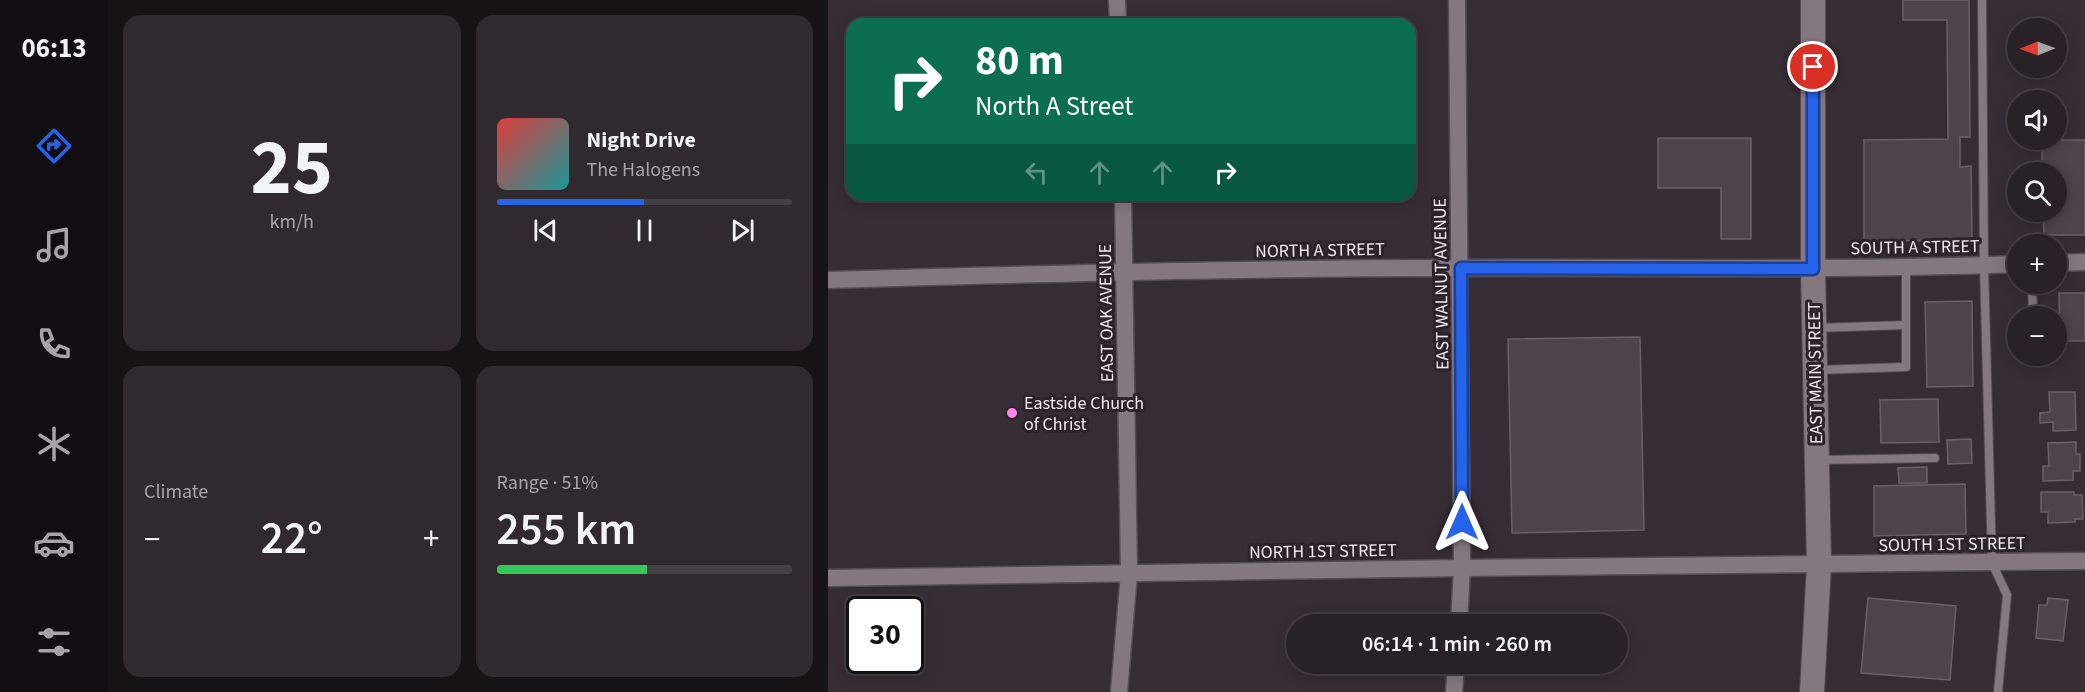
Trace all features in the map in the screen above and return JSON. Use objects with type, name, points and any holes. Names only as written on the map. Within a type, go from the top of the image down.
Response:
[{"type":"main road","name":"EAST MAIN STREET","points":[[1812,692],[1819,565],[1813,269],[1813,0]]},
{"type":"street","points":[[1117,0],[1118,18]]},
{"type":"street","name":"EAST WALNUT AVENUE","points":[[1457,0],[1461,268],[1462,568],[1460,614]]},
{"type":"street","name":"EAST OAK AVENUE","points":[[1119,692],[1129,573],[1123,201]]},
{"type":"street","points":[[2067,263],[2085,262]]},
{"type":"street","name":"SOUTH A STREET","points":[[1813,269],[2007,264]]},
{"type":"street","name":"NORTH A STREET","points":[[828,280],[1125,272],[1461,268],[1813,269]]},
{"type":"street","name":"SOUTH 1ST STREET","points":[[1819,565],[2085,561]]},
{"type":"street","name":"NORTH 1ST STREET","points":[[828,578],[1819,565]]},
{"type":"street","points":[[1455,692],[1456,674]]},
{"type":"lane","points":[[1982,0],[1984,265],[1992,563],[2007,595],[1998,692]]},
{"type":"lane","points":[[1815,370],[1906,367],[1906,267]]},
{"type":"lane","points":[[1814,328],[1906,325]]},
{"type":"lane","points":[[1817,460],[1935,458]]},
{"type":"building","points":[[1903,0],[1969,0],[1970,137],[1960,137],[1960,167],[1971,166],[1972,240],[1864,241],[1864,140],[1948,139],[1947,20],[1903,20]]},
{"type":"building","points":[[1658,138],[1751,138],[1751,239],[1721,239],[1721,188],[1658,188]]},
{"type":"building","points":[[2067,140],[2085,140],[2085,235],[2044,234],[2043,222],[2067,222],[2067,162],[2042,162],[2042,150],[2067,150]]},
{"type":"building","points":[[2085,293],[2085,341],[2067,341],[2067,306],[2059,306],[2059,294]]},
{"type":"building","points":[[1972,301],[1973,386],[1927,387],[1925,302]]},
{"type":"building","points":[[1640,337],[1644,530],[1512,533],[1508,339]]},
{"type":"building","points":[[2049,392],[2075,392],[2076,430],[2053,431],[2053,422],[2040,423],[2040,413],[2050,412]]},
{"type":"building","points":[[1938,399],[1939,442],[1881,443],[1880,400]]},
{"type":"building","points":[[1971,439],[1972,463],[1948,464],[1947,440]]},
{"type":"building","points":[[2076,442],[2076,454],[2080,454],[2080,471],[2073,471],[2073,480],[2043,481],[2043,466],[2049,466],[2048,443]]},
{"type":"building","points":[[1927,467],[1927,483],[1899,483],[1898,468]]},
{"type":"building","points":[[1965,484],[1966,534],[1874,536],[1874,486]]},
{"type":"building","points":[[2041,492],[2074,492],[2074,495],[2082,495],[2083,519],[2075,519],[2075,522],[2048,523],[2048,512],[2041,512]]},
{"type":"building","points":[[1868,598],[1956,606],[1950,680],[1861,673]]},
{"type":"building","points":[[2048,598],[2068,600],[2063,641],[2036,638],[2039,605],[2047,605]]},
{"type":"place","name":"Eastside Church of Christ","points":[[1012,413]]},
{"type":"route","points":[[1462,522],[1461,268],[1813,269],[1813,67]]}]
